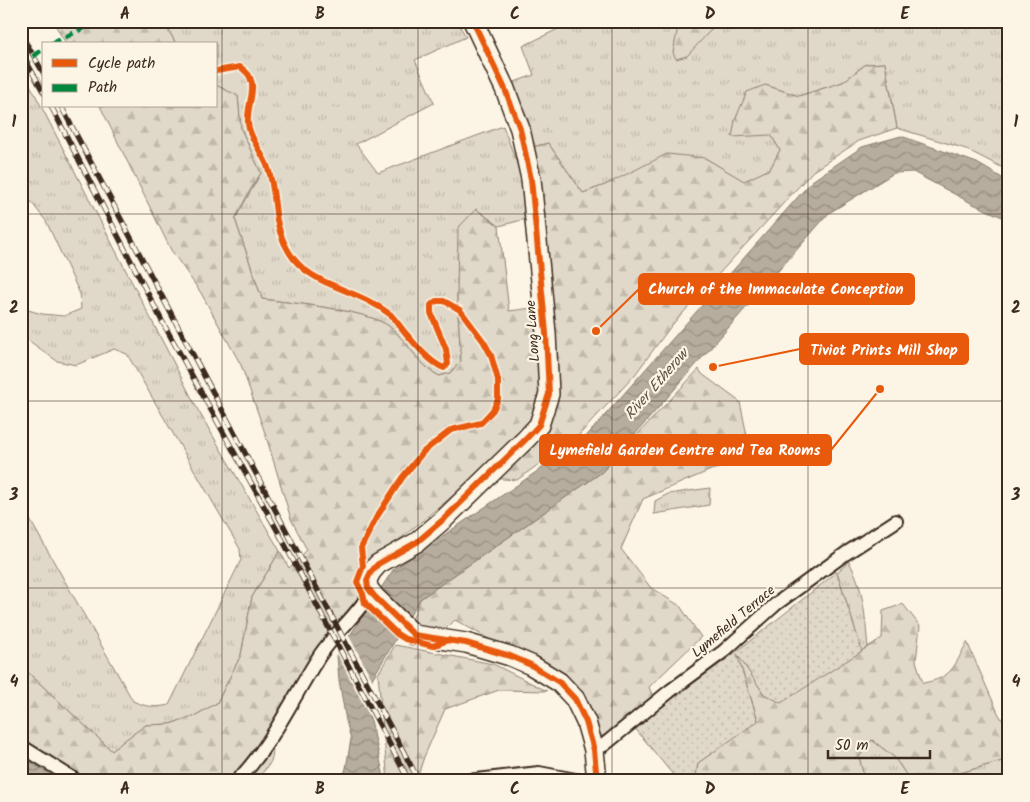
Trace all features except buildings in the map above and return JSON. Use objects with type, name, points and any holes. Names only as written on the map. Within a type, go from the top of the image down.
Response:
[{"type":"street","name":"Long Lane","points":[[373,595],[368,588],[367,580],[378,564],[417,542],[445,518],[508,457],[539,425],[549,394],[546,333],[532,179],[520,129],[505,89],[472,21]]},
{"type":"street","name":"Lymefield Terrace","points":[[594,750],[670,690],[724,651],[776,604],[845,554],[896,521]]},
{"type":"street","points":[[237,781],[260,755],[321,653],[373,595],[411,633],[418,636],[466,643],[510,656],[549,675],[559,682],[575,699],[586,722],[594,750],[591,781],[539,777],[468,781]]},
{"type":"street","points":[[21,746],[77,781]]},
{"type":"green space","points":[[53,21],[168,21],[168,29],[175,42],[65,42]]},
{"type":"green space","points":[[168,21],[457,21],[466,37],[415,60],[434,103],[356,144],[378,173],[503,126],[523,180],[526,219],[499,226],[476,209],[457,296],[461,361],[450,373],[439,376],[431,371],[390,327],[380,321],[329,308],[262,299],[235,219],[261,173],[241,129],[238,97],[218,86],[218,42],[175,42],[168,29]]},
{"type":"green space","points":[[557,21],[1009,21],[1009,171],[966,149],[897,128],[885,63],[866,64],[843,82],[799,96],[765,85],[771,135],[780,150],[770,169],[744,182],[705,158],[605,185],[583,193],[548,143],[533,147],[512,83],[534,75],[523,46],[560,28]]},
{"type":"green space","points":[[679,21],[719,21],[687,56],[676,59],[673,53]]},
{"type":"green space","points":[[885,63],[897,128],[859,141],[813,171],[671,326],[634,376],[579,435],[517,480],[476,477],[357,574],[363,597],[271,734],[273,750],[271,760],[255,781],[90,781],[69,773],[21,742],[21,666],[112,751],[146,725],[170,724],[196,715],[217,703],[241,655],[252,597],[280,551],[289,568],[307,550],[291,519],[265,433],[241,365],[201,293],[171,250],[101,108],[218,108],[218,86],[238,96],[241,129],[261,173],[235,219],[262,299],[329,308],[380,321],[390,327],[425,366],[439,376],[450,373],[461,361],[457,296],[458,228],[476,209],[499,226],[509,311],[548,306],[533,147],[548,143],[583,193],[605,185],[667,154],[705,158],[744,181],[770,169],[780,150],[771,135],[732,137],[735,120],[747,92],[765,85],[799,96],[843,82],[866,64]]},
{"type":"green space","points":[[24,73],[199,412],[280,551],[252,597],[241,655],[217,703],[196,715],[170,724],[146,725],[112,751],[21,666],[21,504],[133,701],[146,706],[169,705],[241,560],[240,549],[127,354],[114,349],[76,365],[57,361],[21,335],[21,308],[42,314],[64,316],[81,309],[80,294],[46,221],[21,189],[21,75]]},
{"type":"green space","points":[[699,369],[702,374],[740,402],[752,460],[711,470],[643,499],[621,549],[651,588],[680,606],[701,637],[649,687],[653,697],[607,735],[601,736],[591,714],[500,645],[455,620],[444,631],[410,626],[420,599],[602,472]]},
{"type":"green space","points":[[710,488],[709,505],[654,514],[655,501],[668,494]]},
{"type":"green space","points":[[849,562],[858,582],[865,614],[868,647],[862,651],[837,572]]},
{"type":"green space","points":[[837,572],[862,651],[781,703],[764,694],[737,654],[758,721],[698,763],[696,775],[703,781],[678,781],[634,727],[736,652]]},
{"type":"green space","points":[[903,604],[920,626],[916,661],[923,683],[940,678],[951,670],[967,642],[998,713],[1009,731],[1009,759],[949,776],[907,776],[894,757],[872,740],[859,757],[865,781],[703,781],[696,776],[698,763],[758,720],[736,652],[764,694],[781,702],[882,638],[883,611]]},
{"type":"green space","points":[[395,645],[493,664],[547,691],[499,690],[445,709],[424,757],[416,781],[388,781],[378,674]]},
{"type":"green space","points":[[872,740],[894,757],[953,775],[1009,759],[1009,781],[865,781],[859,757]]},
{"type":"water","name":"River Etherow","points":[[901,136],[977,163],[1009,182],[1009,220],[973,204],[913,172],[894,173],[829,213],[602,472],[420,599],[372,679],[370,716],[384,777],[382,781],[342,781],[351,739],[339,680],[337,655],[393,570],[583,440],[812,181],[862,147]]},
{"type":"water","points":[[21,756],[57,779],[58,781],[21,781]]},
{"type":"pier","points":[[348,634],[375,685],[372,716],[375,727],[336,652]]},
{"type":"railway","points":[[21,34],[42,71]]},
{"type":"railway","points":[[21,52],[42,89]]},
{"type":"railway","points":[[52,108],[162,321],[282,539],[409,781]]},
{"type":"railway","points":[[62,108],[419,781]]},
{"type":"marked path","points":[[55,42],[98,21]]},
{"type":"marked path","points":[[21,66],[42,50]]},
{"type":"cycle path","points":[[473,21],[505,89],[520,129],[531,179],[546,333],[549,394],[539,425],[526,439],[445,518],[417,542],[378,564],[367,580],[368,588],[414,635],[466,643],[510,656],[531,665],[559,682],[575,699],[586,722],[594,750],[597,781]]},
{"type":"cycle path","points":[[218,71],[240,67],[251,79],[252,92],[248,115],[249,129],[268,168],[273,187],[277,220],[284,243],[294,259],[307,271],[322,280],[373,303],[391,315],[422,352],[433,362],[444,368],[448,364],[446,349],[431,313],[431,305],[436,301],[444,301],[460,310],[484,342],[491,355],[498,380],[498,399],[493,410],[481,423],[451,430],[423,452],[402,478],[376,518],[361,548],[363,566],[357,582],[365,603],[397,634],[405,639],[433,646],[448,640]]},
{"type":"place","name":"Church of the Immaculate Conception","points":[[596,331]]},
{"type":"place","name":"Tiviot Prints Mill Shop","points":[[713,367]]},
{"type":"place","name":"Lymefield Garden Centre and Tea Rooms","points":[[880,389]]}]
